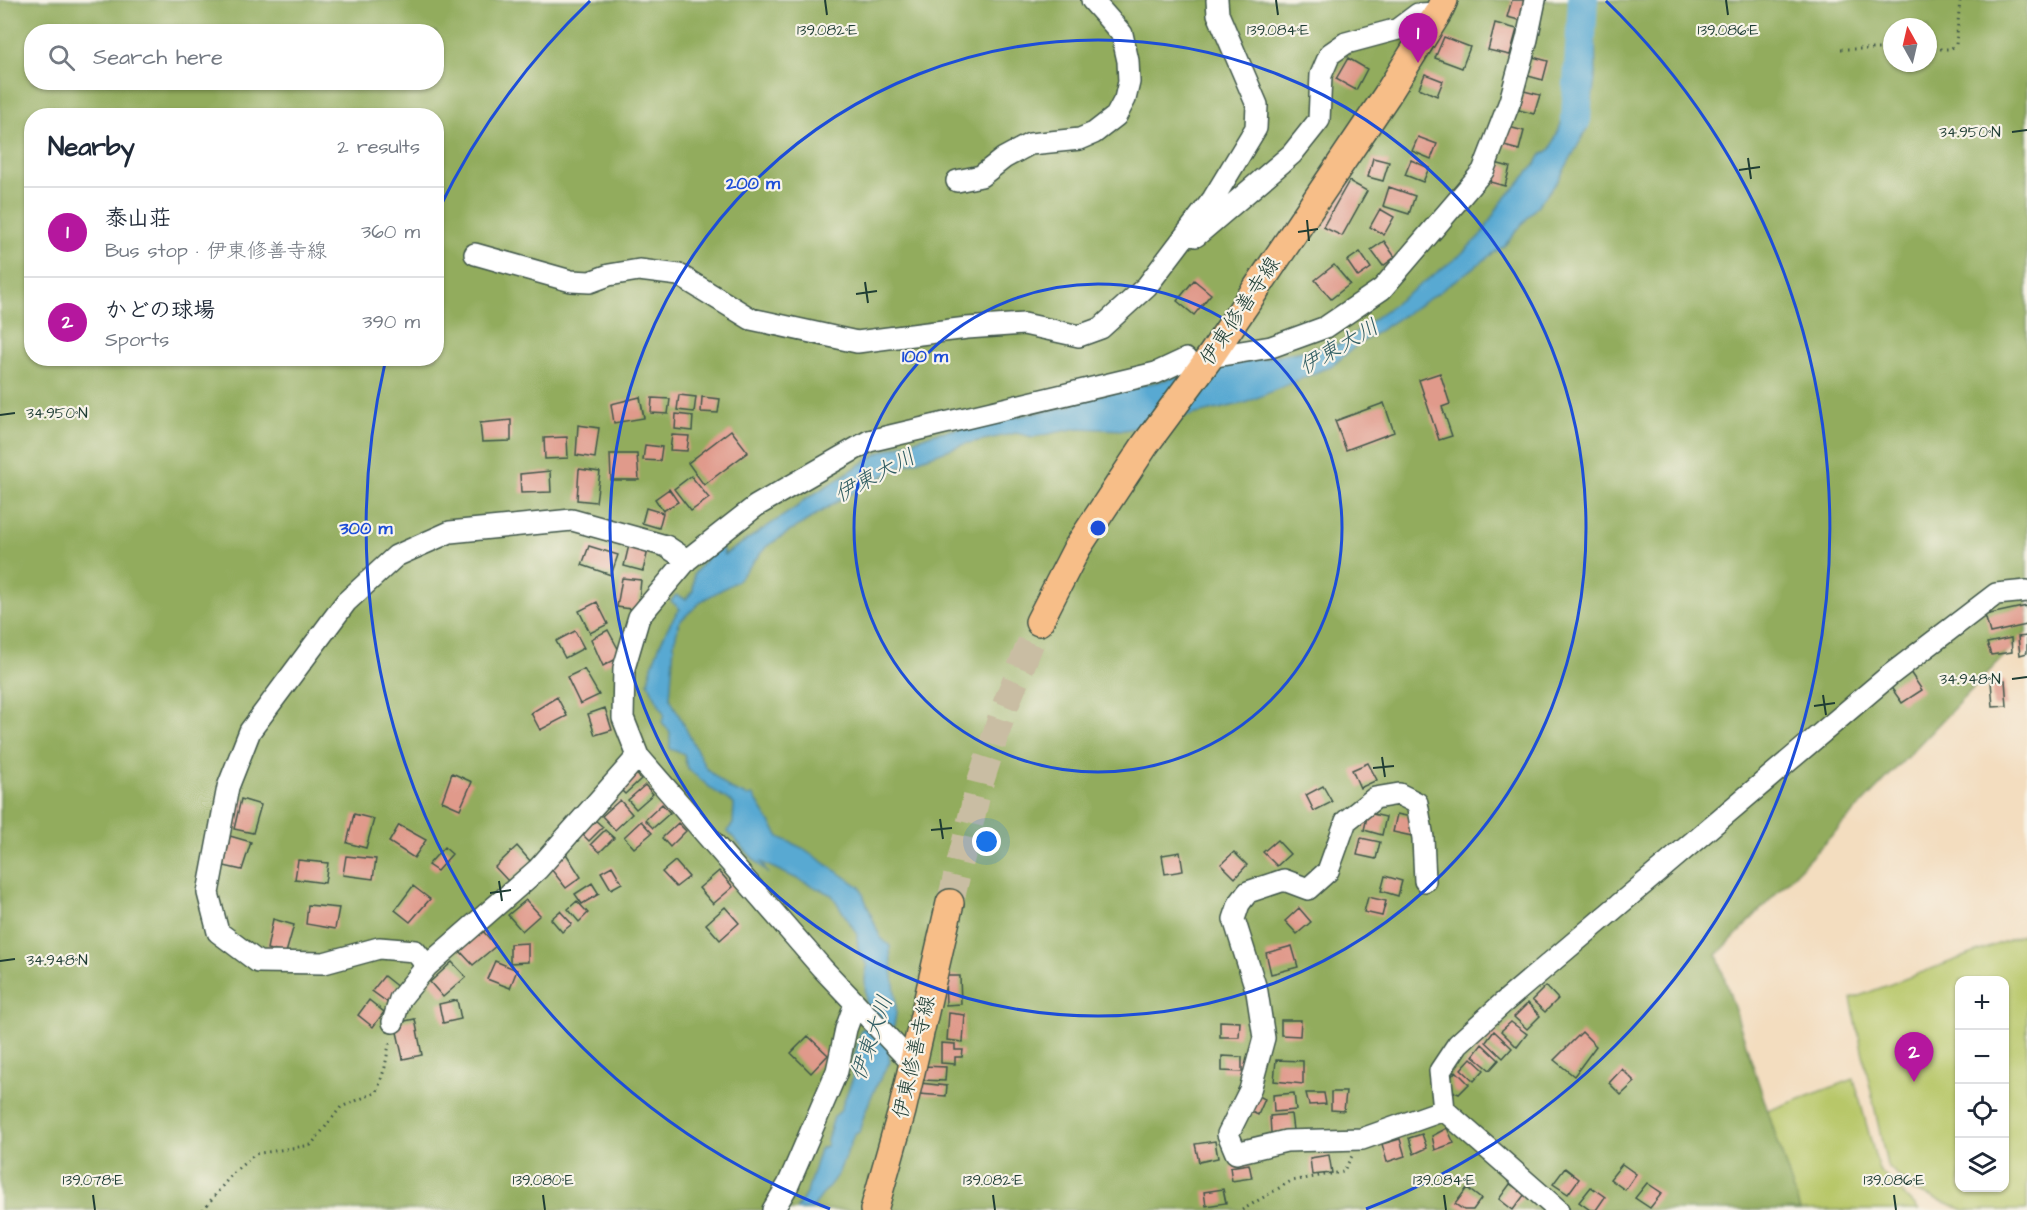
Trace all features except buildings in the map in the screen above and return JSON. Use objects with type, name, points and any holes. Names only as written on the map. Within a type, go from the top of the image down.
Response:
[{"type":"main road","name":"伊東修善寺線","points":[[1039,622],[1077,548],[1197,364],[1387,95],[1441,7]]},
{"type":"main road","name":"伊東修善寺線","points":[[874,1210],[914,1064],[950,903]]},
{"type":"street","points":[[957,181],[981,176],[1004,158],[1030,144],[1080,139],[1094,133],[1116,116],[1125,99],[1129,82],[1128,61],[1122,34],[1092,0]]},
{"type":"street","points":[[475,254],[571,281],[590,282],[609,275],[639,270],[680,275],[751,319],[857,342],[967,328],[1024,324],[1079,336],[1101,328],[1147,286],[1214,199],[1256,128],[1257,105],[1218,14],[1217,0]]},
{"type":"street","points":[[914,1064],[855,1004],[638,756],[623,718],[624,668],[639,617],[687,560],[756,506],[869,441],[1271,347],[1326,327],[1382,289],[1483,171],[1510,101],[1527,39],[1534,0]]},
{"type":"street","points":[[1175,247],[1191,241],[1292,154],[1320,120],[1321,75],[1330,54],[1346,43],[1398,29],[1418,14],[1441,7]]},
{"type":"street","points":[[427,966],[415,951],[379,948],[324,963],[258,962],[218,932],[208,893],[228,787],[250,731],[346,602],[396,556],[450,532],[572,520],[666,546],[687,560]]},
{"type":"street","points":[[1558,1210],[1444,1110],[1440,1071],[1458,1044],[1503,1003],[1890,675],[1996,594],[2027,591]]},
{"type":"street","points":[[393,1022],[400,999],[427,966],[538,869],[638,756]]},
{"type":"street","points":[[1425,881],[1423,838],[1417,803],[1399,794],[1375,798],[1346,821],[1328,871],[1308,889],[1284,880],[1248,892],[1239,904],[1234,919],[1257,992],[1264,1038],[1250,1090],[1228,1134],[1236,1153],[1286,1141],[1362,1138],[1444,1110]]},
{"type":"street","points":[[773,1210],[788,1185],[837,1071],[846,1029],[855,1004]]},
{"type":"path","points":[[1937,49],[1950,49],[1956,45],[1960,0]]},
{"type":"path","points":[[1841,49],[1883,49]]},
{"type":"path","points":[[203,1210],[232,1173],[255,1154],[311,1145],[341,1107],[377,1092],[385,1067],[393,1022]]},
{"type":"path","points":[[1242,1210],[1291,1181],[1343,1172],[1362,1138]]},
{"type":"green space","points":[[0,0],[2027,0],[2027,632],[1717,955],[1800,1210],[0,1210]]},
{"type":"green space","points":[[2027,933],[2027,1210],[1964,1210],[1913,1190],[1887,1165],[1851,999]]},
{"type":"green space","points":[[1854,1079],[1879,1170],[1919,1210],[1795,1210],[1762,1113]]},
{"type":"water","points":[[1577,7],[1595,41],[1596,72],[1588,127],[1558,181],[1505,245],[1435,295],[1357,345],[1333,365],[1245,403],[1125,430],[1078,428],[1033,437],[1016,433],[964,444],[899,467],[833,504],[767,546],[737,581],[703,600],[679,622],[674,644],[670,698],[706,768],[730,789],[747,796],[753,795],[779,837],[804,849],[860,887],[880,937],[890,946],[896,1004],[889,1049],[890,1062],[872,1096],[859,1132],[854,1135],[838,1174],[811,1210],[796,1210],[807,1192],[820,1149],[827,1145],[834,1117],[840,1111],[853,1078],[851,1068],[861,1030],[867,1026],[865,978],[867,966],[858,949],[857,934],[832,895],[761,862],[768,874],[727,831],[733,824],[734,804],[687,768],[684,754],[670,749],[670,732],[662,722],[664,714],[648,683],[660,644],[680,609],[671,601],[676,595],[686,599],[693,591],[694,574],[711,553],[722,547],[724,555],[879,453],[932,434],[1070,406],[1079,400],[1233,364],[1340,344],[1459,256],[1482,234],[1500,204],[1535,165],[1540,156],[1551,149],[1585,63]]},
{"type":"waterway","name":"伊東大川","points":[[1576,119],[1583,0]]},
{"type":"tunnel","points":[[950,903],[980,783],[1004,709],[1039,622]]},
{"type":"place","name":"泰山荘","points":[[1418,63]]},
{"type":"place","name":"かどの球場","points":[[1914,1082]]}]
